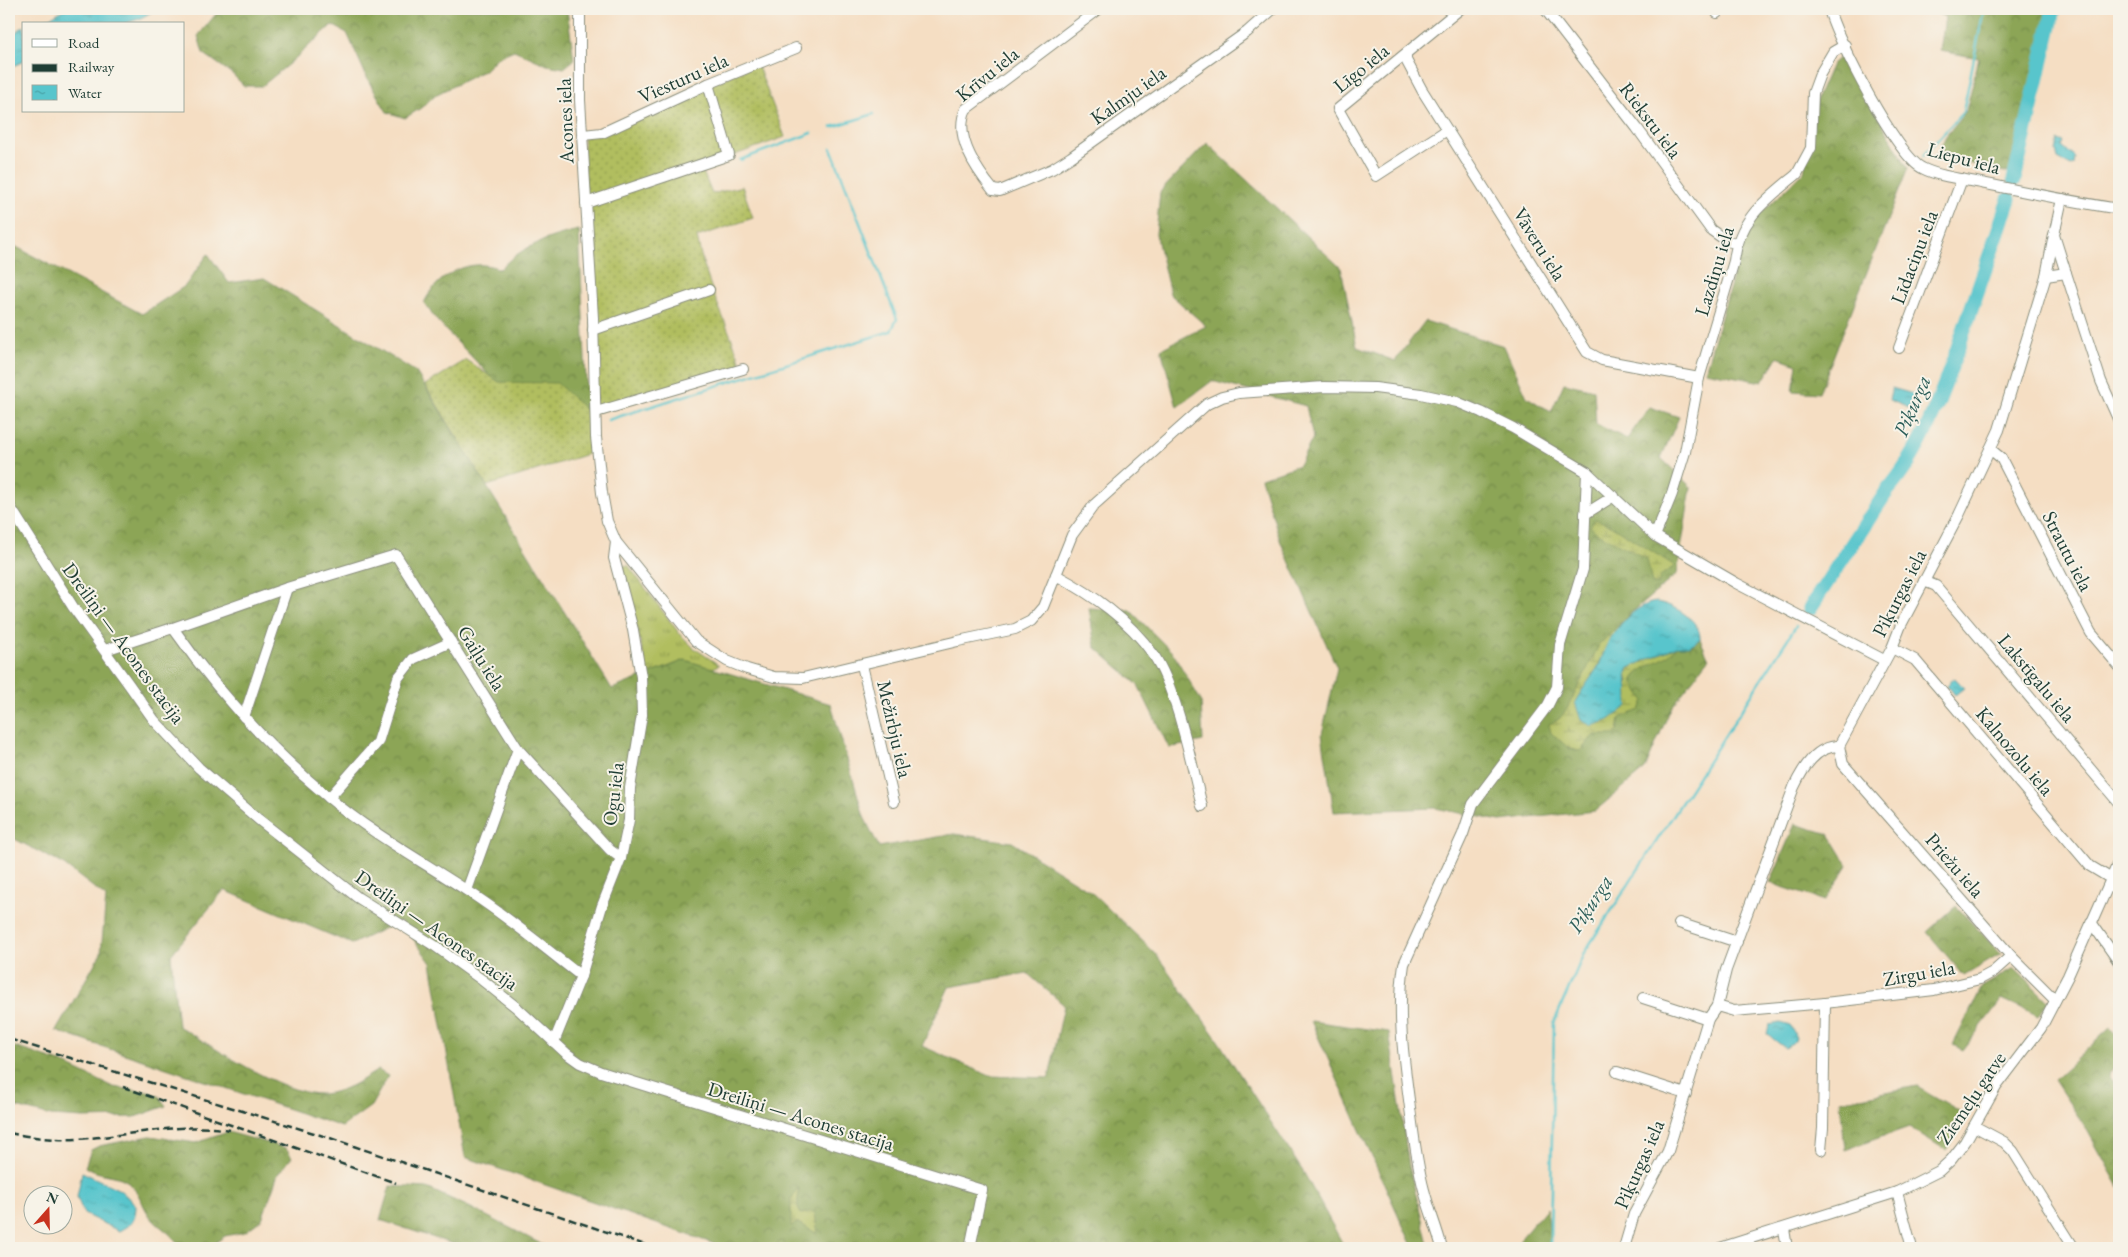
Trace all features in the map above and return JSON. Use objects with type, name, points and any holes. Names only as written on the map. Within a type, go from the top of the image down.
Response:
[{"type":"street","name":"Acones iela","points":[[580,9],[580,100],[597,454],[607,522],[616,542]]},
{"type":"street","name":"Krīvu iela","points":[[993,190],[974,164],[966,143],[962,118],[966,109],[1099,9]]},
{"type":"street","name":"Kalmju iela","points":[[993,190],[1000,191],[1052,168],[1071,157],[1246,32],[1273,9]]},
{"type":"street","name":"Līgo iela","points":[[1447,130],[1376,176],[1338,108],[1460,9]]},
{"type":"street","name":"Riekstu iela","points":[[1545,9],[1635,125],[1711,230],[1727,241],[1736,243]]},
{"type":"street","name":"Liepu iela","points":[[1829,9],[1844,44],[1885,121],[1905,153],[1923,168],[1962,179],[2119,209]]},
{"type":"street","name":"Lazdiņu iela","points":[[1656,536],[1685,452],[1699,378],[1734,261],[1736,243],[1752,214],[1797,174],[1802,166],[1811,148],[1813,93],[1829,57],[1844,44]]},
{"type":"street","name":"Viesturu iela","points":[[583,135],[602,133],[708,84],[796,48]]},
{"type":"street","name":"Vāveru iela","points":[[1406,54],[1406,60],[1414,76],[1587,352],[1602,360],[1699,378]]},
{"type":"street","points":[[586,203],[728,155],[708,84]]},
{"type":"street","name":"Līdaciņu iela","points":[[1899,348],[1962,179]]},
{"type":"street","name":"Piķurgas iela","points":[[1624,1248],[1642,1196],[1668,1151],[1708,1019],[1717,1006],[1726,970],[1794,787],[1803,768],[1817,754],[1830,746],[1839,746],[1892,648],[1901,625],[1999,430],[2046,276],[2062,199]]},
{"type":"street","points":[[2054,235],[2108,399],[2119,421]]},
{"type":"street","points":[[2046,276],[2066,273]]},
{"type":"street","points":[[592,330],[708,290]]},
{"type":"street","points":[[596,412],[743,369]]},
{"type":"street","points":[[616,542],[696,641],[726,661],[774,677],[803,678],[958,640],[1015,629],[1031,621],[1043,607],[1072,535],[1082,518],[1094,505],[1207,404],[1222,397],[1238,394],[1350,386],[1429,396],[1457,402],[1513,428],[1587,472],[1656,536],[1736,583],[1884,660]]},
{"type":"street","points":[[2108,399],[2119,394]]},
{"type":"street","name":"Strautu iela","points":[[1990,449],[2001,458],[2091,633],[2119,666]]},
{"type":"street","points":[[1442,1248],[1432,1209],[1424,1191],[1413,1135],[1400,1020],[1404,964],[1463,834],[1473,804],[1548,705],[1557,687],[1560,645],[1583,569],[1587,472]]},
{"type":"street","points":[[1585,514],[1614,496]]},
{"type":"street","name":"Dreiliņi — Acones stacija","points":[[9,505],[73,607],[154,720],[199,768],[243,806],[357,897],[435,946],[482,980],[580,1063],[601,1072],[982,1190],[970,1248]]},
{"type":"street","name":"Ogu iela","points":[[554,1042],[581,976],[602,906],[621,858],[629,820],[630,788],[642,715],[642,691],[633,630],[614,558],[616,542]]},
{"type":"street","name":"Gaiļu iela","points":[[105,650],[287,588],[396,555],[518,750],[610,850],[621,858]]},
{"type":"street","points":[[1056,575],[1113,611],[1154,655],[1171,694],[1202,806]]},
{"type":"street","name":"Lakstīgalu iela","points":[[1924,581],[1936,586],[2119,803]]},
{"type":"street","points":[[244,717],[287,588]]},
{"type":"street","points":[[173,628],[204,672],[244,717],[284,758],[329,798],[395,846],[467,890],[581,976]]},
{"type":"street","points":[[329,798],[378,742],[398,678],[412,659],[451,642]]},
{"type":"street","name":"Kalnozolu iela","points":[[1892,648],[1915,660],[2090,866],[2110,878]]},
{"type":"street","name":"Mežirbju iela","points":[[862,665],[894,802]]},
{"type":"street","name":"Priežu iela","points":[[1839,746],[1843,764],[2011,956],[2055,1000]]},
{"type":"street","points":[[467,890],[518,750]]},
{"type":"street","name":"Ziemeļu gatve","points":[[1720,1248],[1897,1192],[1939,1171],[1965,1142],[1996,1087],[2036,1034],[2055,1000],[2119,861]]},
{"type":"street","points":[[2091,922],[2119,962]]},
{"type":"street","points":[[1679,923],[1736,942]]},
{"type":"street","name":"Zirgu iela","points":[[1717,1006],[1734,1011],[1825,1003],[1925,991],[1980,979],[1994,972],[2011,956]]},
{"type":"street","points":[[1643,998],[1708,1019]]},
{"type":"street","points":[[1820,1150],[1823,1128],[1825,1003]]},
{"type":"street","points":[[1617,1072],[1686,1094]]},
{"type":"street","points":[[1974,1126],[2004,1142],[2013,1151],[2074,1248]]},
{"type":"street","points":[[1897,1192],[1912,1248]]},
{"type":"street","points":[[1784,1229],[1787,1248]]},
{"type":"green space","points":[[220,9],[567,9],[574,60],[564,68],[547,65],[514,50],[498,57],[485,70],[435,95],[421,108],[405,118],[387,112],[369,82],[347,33],[332,25],[262,86],[244,86],[231,73],[203,53],[198,36]]},
{"type":"green space","points":[[1927,9],[2059,9],[2021,176],[1936,155],[1946,136],[1966,111],[1979,58],[1940,51],[1945,17]]},
{"type":"green space","points":[[1839,58],[1846,61],[1908,168],[1819,393],[1793,391],[1797,364],[1777,357],[1762,382],[1705,371],[1744,240],[1755,219],[1804,172],[1817,98],[1832,64]]},
{"type":"green space","points":[[757,64],[785,137],[701,167],[712,194],[742,186],[753,218],[697,237],[705,271],[743,369],[596,412],[583,135],[602,133]]},
{"type":"green space","points":[[1207,143],[1341,268],[1357,347],[1395,361],[1425,321],[1504,346],[1527,397],[1551,412],[1564,383],[1594,390],[1596,424],[1627,439],[1650,407],[1679,417],[1661,458],[1691,487],[1677,574],[1631,613],[1609,641],[1628,706],[1629,668],[1677,646],[1689,646],[1700,639],[1709,659],[1671,708],[1645,769],[1595,811],[1500,821],[1435,808],[1334,812],[1322,734],[1337,668],[1281,543],[1261,478],[1299,465],[1313,438],[1306,406],[1212,381],[1177,407],[1161,349],[1206,326],[1170,294],[1156,234],[1160,192]]},
{"type":"green space","points":[[579,230],[588,423],[493,379],[439,323],[424,303],[437,284],[456,271],[477,265],[500,269],[517,254],[536,244]]},
{"type":"green space","points":[[9,243],[142,314],[185,286],[208,254],[229,283],[264,278],[416,372],[612,689],[685,660],[831,704],[864,817],[879,847],[954,834],[1012,842],[1091,892],[1155,953],[1215,1036],[1304,1173],[1345,1248],[726,1248],[465,1157],[431,963],[400,921],[352,944],[224,890],[171,955],[178,1026],[228,1057],[288,1087],[322,1094],[345,1089],[378,1070],[388,1076],[371,1106],[342,1127],[56,1031],[101,953],[106,897],[64,865],[9,836]],"holes":[[[1027,973],[1064,1005],[1049,1078],[990,1076],[922,1046],[949,987]]]},
{"type":"green space","points":[[466,360],[499,382],[557,383],[590,414],[591,453],[487,486],[425,385]]},
{"type":"green space","points":[[1595,519],[1612,526],[1675,566],[1660,576],[1658,585],[1652,584],[1647,559],[1599,534],[1590,527]]},
{"type":"green space","points":[[628,565],[679,633],[694,648],[719,665],[648,699],[645,661],[622,567]]},
{"type":"green space","points":[[1089,608],[1130,610],[1173,653],[1201,701],[1203,741],[1169,748],[1138,685],[1095,647]]},
{"type":"green space","points":[[1631,613],[1609,641],[1596,671],[1591,675],[1629,682],[1627,672],[1629,668],[1677,646],[1666,657],[1636,675],[1632,681],[1644,700],[1640,710],[1620,718],[1618,732],[1614,735],[1594,735],[1580,751],[1570,749],[1551,733],[1549,724],[1559,719],[1567,709],[1599,645]]},
{"type":"green space","points":[[1795,824],[1829,834],[1848,865],[1825,901],[1770,883]]},
{"type":"green space","points":[[1956,906],[2001,954],[1964,976],[1927,932]]},
{"type":"green space","points":[[2014,968],[2048,1001],[2039,1016],[2002,999],[1963,1050],[1953,1045],[1982,987]]},
{"type":"green space","points":[[1311,1021],[1389,1032],[1409,1166],[1429,1248],[1413,1248]]},
{"type":"green space","points":[[2110,1028],[2119,1038],[2119,1058],[2108,1076],[2119,1090],[2119,1187],[2086,1128],[2054,1080]]},
{"type":"green space","points":[[9,1045],[60,1062],[113,1087],[148,1092],[159,1096],[166,1106],[135,1117],[83,1118],[51,1116],[9,1105]]},
{"type":"green space","points":[[1917,1086],[1968,1116],[1946,1150],[1909,1127],[1845,1150],[1840,1101]]},
{"type":"green space","points":[[228,1132],[286,1148],[292,1157],[278,1174],[262,1219],[245,1232],[225,1236],[215,1243],[216,1248],[180,1248],[174,1238],[149,1215],[136,1191],[129,1183],[121,1178],[96,1172],[85,1167],[91,1150],[99,1146],[150,1136],[196,1143]]},
{"type":"green space","points":[[390,1186],[427,1188],[549,1248],[465,1248],[380,1220]]},
{"type":"green space","points":[[799,1188],[799,1211],[801,1214],[811,1211],[815,1213],[818,1234],[798,1223],[791,1226],[791,1199]]},
{"type":"green space","points":[[1547,1208],[1551,1248],[1519,1248],[1522,1237]]},
{"type":"water","points":[[64,9],[157,9],[129,22],[39,22],[50,18]]},
{"type":"water","points":[[22,27],[22,62],[9,68],[9,37]]},
{"type":"water","points":[[2058,140],[2064,142],[2062,147],[2075,158],[2074,165],[2071,166],[2058,159],[2056,151]]},
{"type":"water","points":[[1892,388],[1913,394],[1917,399],[1914,410],[1889,400]]},
{"type":"water","points":[[1657,602],[1671,606],[1685,614],[1696,626],[1700,639],[1689,646],[1677,646],[1629,668],[1627,672],[1628,706],[1609,720],[1592,726],[1581,720],[1575,702],[1598,668],[1605,649],[1619,626],[1633,612],[1641,607]]},
{"type":"water","points":[[1955,678],[1964,688],[1955,695],[1947,685]]},
{"type":"water","points":[[1781,1023],[1791,1026],[1796,1038],[1794,1043],[1785,1048],[1767,1034],[1769,1025]]},
{"type":"water","points":[[82,1172],[120,1190],[136,1205],[134,1218],[130,1224],[119,1231],[84,1214],[77,1197]]},
{"type":"waterway","points":[[1923,156],[1963,112],[1984,9]]},
{"type":"waterway","name":"Piķurga","points":[[2014,180],[2054,9]]},
{"type":"waterway","points":[[832,127],[874,114]]},
{"type":"waterway","points":[[740,160],[812,133]]},
{"type":"waterway","points":[[608,420],[891,331],[897,319],[831,148]]},
{"type":"waterway","name":"Piķurga","points":[[1810,608],[1912,456],[1923,436],[1948,374],[2009,199]]},
{"type":"waterway","name":"Piķurga","points":[[1550,1248],[1554,1023],[1584,953],[1796,626]]},
{"type":"railway","points":[[9,1039],[330,1138],[654,1248]]},
{"type":"railway","points":[[123,1087],[396,1183]]},
{"type":"railway","points":[[9,1133],[39,1138],[79,1139],[177,1128],[194,1127],[230,1130]]}]
